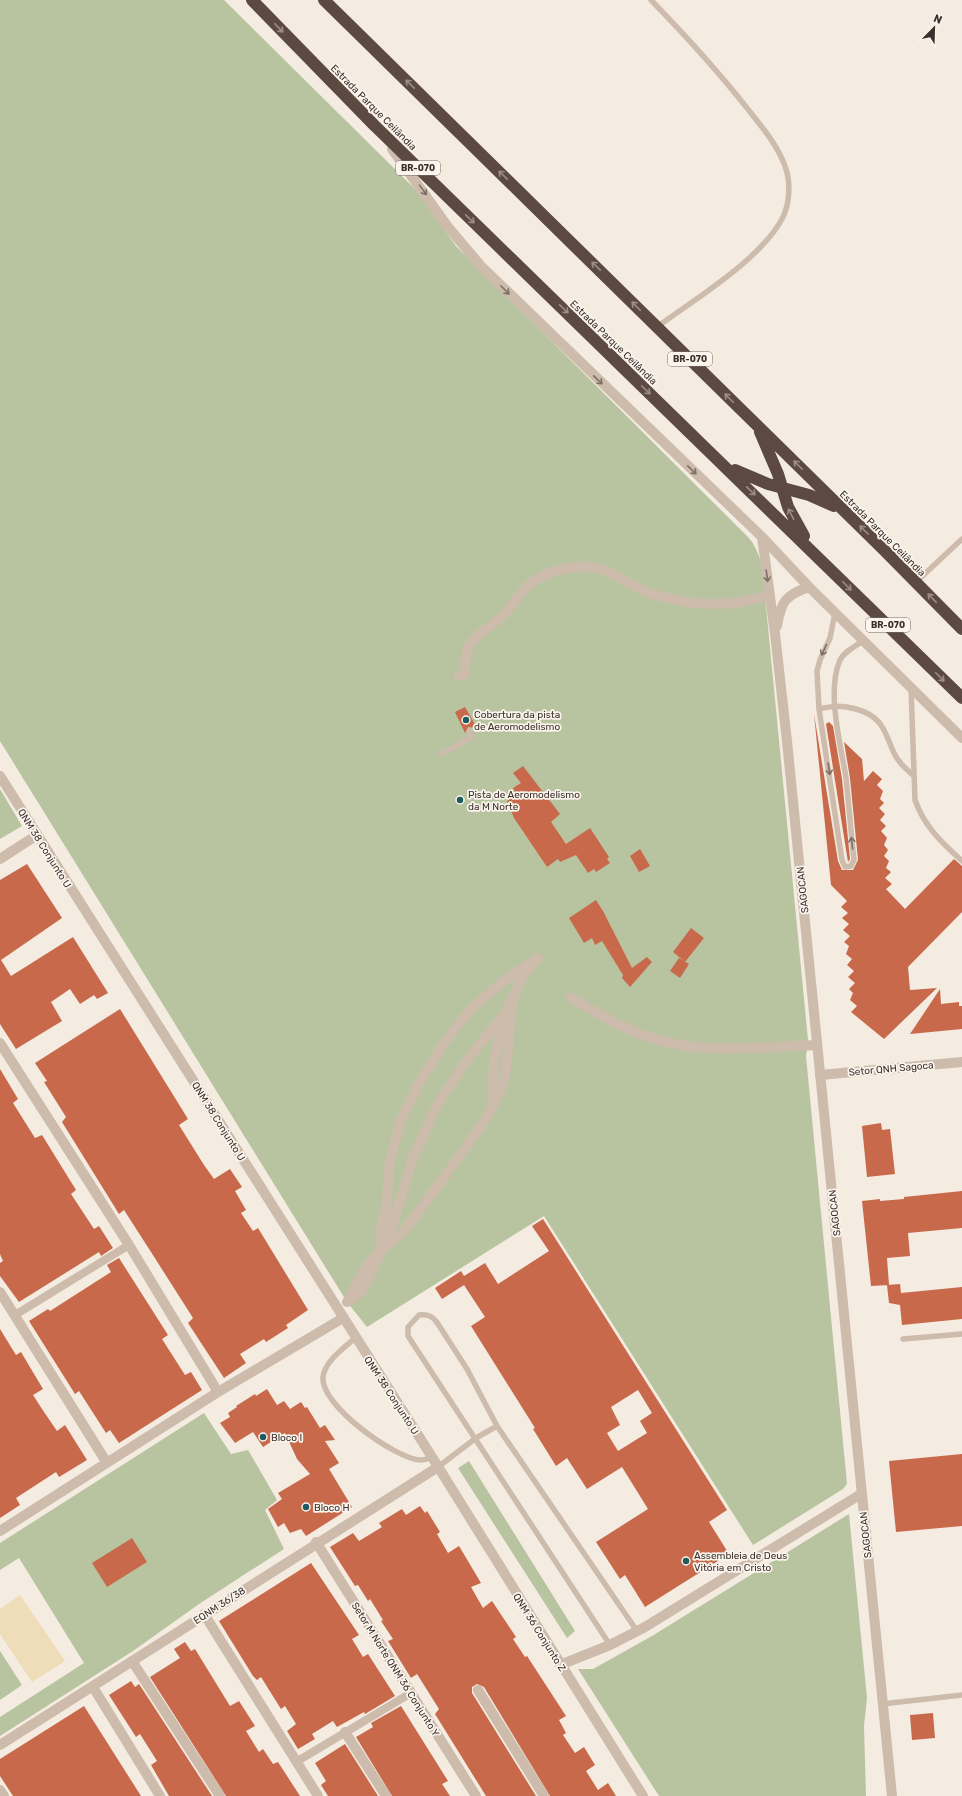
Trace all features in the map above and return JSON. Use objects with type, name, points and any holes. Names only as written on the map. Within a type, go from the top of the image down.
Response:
[{"type":"highway","name":"Estrada Parque Ceilândia","points":[[252,0],[374,125],[962,698]]},
{"type":"highway","name":"Estrada Parque Ceilândia","points":[[324,0],[916,582],[962,630]]},
{"type":"highway","points":[[757,425],[778,474],[781,488],[797,525],[820,558]]},
{"type":"highway","points":[[723,464],[748,477],[781,488],[810,495],[845,512]]},
{"type":"street","points":[[374,125],[406,166],[448,227],[481,266],[762,538],[808,587],[962,738]]},
{"type":"street","name":"SAGOCAN","points":[[762,538],[775,634],[891,1795]]},
{"type":"street","points":[[460,676],[465,674],[464,660],[471,640],[502,616],[529,585],[561,570],[576,567],[592,567],[606,571],[648,592],[714,605],[770,596]]},
{"type":"street","name":"SAGOCAN","points":[[775,634],[780,610],[786,598],[795,592],[808,587]]},
{"type":"street","name":"QNM 38 Conjunto U","points":[[0,776],[438,1466]]},
{"type":"street","points":[[0,859],[37,835]]},
{"type":"street","points":[[381,1252],[380,1230],[386,1209],[390,1161],[401,1120],[419,1083],[442,1046],[469,1011],[502,982],[538,958],[524,974],[505,1014],[495,1058],[492,1089],[493,1104]]},
{"type":"street","points":[[381,1252],[404,1231],[434,1192],[484,1121],[493,1104],[501,1088],[505,1071],[514,995]]},
{"type":"street","points":[[570,998],[601,1016],[664,1042],[698,1047],[817,1045]]},
{"type":"street","points":[[381,1252],[390,1233],[414,1155],[438,1104],[470,1056],[505,1014]]},
{"type":"street","points":[[0,1043],[129,1245],[218,1392]]},
{"type":"street","name":"Setor QNH Sagoca","points":[[820,1075],[962,1062]]},
{"type":"street","points":[[15,1315],[129,1245]]},
{"type":"street","points":[[0,1292],[108,1463]]},
{"type":"street","points":[[0,1531],[218,1392],[343,1318]]},
{"type":"street","name":"EQNM 36/38","points":[[0,1745],[93,1687],[316,1542],[438,1466]]},
{"type":"street","name":"QNM 36 Conjunto Z","points":[[438,1466],[560,1665],[643,1796]]},
{"type":"street","points":[[560,1665],[610,1645],[637,1631],[861,1494]]},
{"type":"street","name":"Setor M Norte QNM 36 Conjunto Y","points":[[316,1542],[476,1796]]},
{"type":"street","points":[[204,1614],[318,1796]]},
{"type":"street","points":[[132,1661],[220,1796]]},
{"type":"street","points":[[93,1687],[160,1796]]},
{"type":"street","points":[[478,1690],[544,1796]]},
{"type":"street","points":[[296,1762],[411,1693]]},
{"type":"street","points":[[346,1732],[386,1796]]},
{"type":"street","points":[[0,1790],[4,1796]]},
{"type":"lane","points":[[651,0],[717,69],[762,126],[776,147],[786,167],[790,188],[783,218],[766,241],[729,275],[657,327]]},
{"type":"lane","points":[[916,582],[962,539]]},
{"type":"lane","points":[[835,613],[830,638],[820,660],[817,671],[819,709],[842,860],[845,867],[851,866],[854,860],[846,779],[835,705],[836,677],[840,662],[845,652],[863,641]]},
{"type":"lane","points":[[911,688],[915,800],[920,816],[931,831],[962,861]]},
{"type":"lane","points":[[819,709],[835,705],[863,711],[875,718],[884,729],[900,762],[913,775]]},
{"type":"lane","points":[[441,754],[471,738],[470,731]]},
{"type":"lane","points":[[610,1645],[476,1438],[433,1377],[408,1336],[408,1327],[419,1315],[427,1314],[434,1318],[467,1369],[497,1426],[637,1631]]},
{"type":"lane","points":[[903,1339],[962,1334]]},
{"type":"lane","points":[[356,1338],[325,1369],[323,1386],[329,1395],[355,1422],[377,1441],[414,1458],[425,1460],[432,1457]]},
{"type":"lane","points":[[438,1466],[476,1438],[497,1426]]},
{"type":"lane","points":[[882,1704],[962,1695]]},
{"type":"green space","points":[[0,0],[224,0],[415,189],[456,246],[748,537],[757,550],[764,580],[808,1040],[806,1056],[847,1484],[843,1489],[753,1545],[544,1216],[367,1327],[347,1302],[0,741]]},
{"type":"green space","points":[[0,789],[22,826],[0,839]]},
{"type":"green space","points":[[204,1413],[231,1454],[248,1450],[277,1500],[265,1510],[284,1549],[199,1604],[133,1651],[0,1736],[0,1717],[84,1663],[19,1558],[0,1570],[0,1543]]},
{"type":"green space","points":[[469,1461],[575,1631],[567,1638],[458,1468]]},
{"type":"green space","points":[[849,1514],[867,1698],[864,1726],[866,1796],[659,1796],[578,1669],[593,1669],[652,1636]]},
{"type":"green space","points":[[0,1651],[22,1685],[0,1700]]},
{"type":"sand","points":[[20,1595],[65,1661],[32,1682],[0,1634],[0,1609]]},
{"type":"building","name":"Cobertura da pista de Aeromodelismo","points":[[465,707],[477,728],[468,727],[465,733],[455,712]]},
{"type":"building","points":[[814,714],[838,861],[842,870],[853,870],[858,860],[850,778],[844,742],[862,759],[864,781],[873,771],[882,779],[877,785],[883,791],[880,799],[884,803],[879,808],[885,814],[880,820],[886,826],[881,831],[887,838],[884,845],[888,850],[884,856],[889,861],[886,868],[891,872],[885,878],[892,884],[886,889],[905,909],[954,859],[962,866],[962,912],[908,967],[910,990],[937,988],[884,1039],[851,1012],[857,1006],[850,1000],[853,993],[849,989],[855,983],[848,977],[854,971],[847,965],[852,959],[846,954],[849,946],[844,942],[850,936],[843,930],[849,924],[842,918],[848,913],[841,907],[847,901],[831,885]]},
{"type":"building","points":[[829,722],[833,726],[842,779],[850,859],[848,862],[826,724]]},
{"type":"building","points":[[523,766],[560,814],[551,822],[566,844],[590,828],[609,857],[607,859],[610,863],[596,872],[594,869],[588,873],[576,855],[560,862],[558,859],[547,867],[514,818],[507,801],[516,794],[513,788],[521,783],[513,773]]},
{"type":"building","points":[[640,849],[650,866],[639,872],[630,856]]},
{"type":"building","points":[[27,864],[62,918],[1,960],[11,976],[73,937],[108,993],[97,999],[94,995],[80,1004],[70,989],[51,1002],[62,1021],[16,1049],[0,1024],[0,880]]},
{"type":"building","points":[[596,900],[632,968],[647,957],[652,962],[630,987],[622,978],[623,975],[602,941],[595,945],[592,938],[584,943],[569,918]]},
{"type":"building","points":[[691,928],[704,938],[685,962],[673,952]]},
{"type":"building","points":[[679,958],[689,964],[680,978],[670,971]]},
{"type":"building","points":[[940,989],[941,1004],[959,1002],[959,1006],[962,1006],[962,1029],[910,1034]]},
{"type":"building","points":[[120,1009],[188,1119],[179,1125],[214,1179],[230,1169],[242,1187],[235,1191],[246,1210],[241,1213],[253,1231],[258,1228],[308,1310],[286,1325],[288,1328],[266,1342],[264,1339],[240,1354],[246,1363],[224,1378],[188,1323],[193,1318],[124,1210],[119,1214],[62,1122],[66,1117],[44,1082],[47,1081],[35,1063]]},
{"type":"building","points":[[0,1069],[18,1099],[13,1103],[35,1138],[42,1135],[76,1190],[71,1194],[94,1229],[99,1226],[113,1248],[101,1256],[99,1252],[19,1302],[0,1276],[0,1263],[3,1261],[0,1254]]},
{"type":"building","points":[[881,1123],[882,1130],[890,1129],[895,1174],[867,1177],[862,1126]]},
{"type":"building","points":[[962,1191],[962,1228],[908,1233],[910,1256],[887,1258],[889,1285],[871,1286],[862,1201],[904,1199],[904,1197]]},
{"type":"building","points":[[543,1219],[727,1510],[709,1522],[729,1554],[645,1607],[625,1575],[620,1579],[596,1542],[648,1509],[622,1467],[587,1489],[567,1458],[556,1466],[533,1429],[535,1428],[471,1326],[485,1317],[464,1285],[442,1299],[435,1288],[461,1271],[464,1276],[485,1263],[498,1284],[549,1251],[532,1226]],"holes":[[[638,1390],[652,1413],[640,1421],[647,1433],[618,1451],[607,1433],[620,1425],[611,1407]]]},
{"type":"building","points":[[119,1258],[168,1335],[162,1339],[185,1375],[191,1372],[202,1390],[119,1443],[110,1430],[106,1433],[79,1391],[75,1394],[29,1321],[48,1309],[50,1311],[111,1272],[107,1265]]},
{"type":"building","points":[[900,1284],[901,1293],[962,1287],[962,1319],[902,1325],[900,1305],[889,1303],[887,1285]]},
{"type":"building","points":[[0,1329],[16,1355],[21,1352],[43,1389],[33,1395],[42,1409],[57,1431],[65,1425],[87,1460],[59,1477],[56,1472],[16,1498],[20,1505],[0,1518]]},
{"type":"building","points":[[267,1389],[277,1405],[284,1401],[290,1409],[301,1402],[305,1408],[307,1407],[320,1428],[325,1425],[335,1440],[325,1441],[339,1463],[329,1469],[352,1507],[306,1536],[301,1529],[290,1533],[284,1523],[278,1527],[268,1509],[282,1499],[278,1493],[310,1474],[297,1459],[285,1433],[263,1447],[253,1432],[235,1443],[220,1423],[230,1417],[228,1413],[237,1407],[236,1406],[255,1394],[256,1396]]},
{"type":"building","points":[[962,1454],[962,1526],[896,1532],[889,1461]]},
{"type":"building","points":[[420,1506],[425,1513],[427,1511],[440,1532],[437,1534],[448,1553],[459,1546],[481,1583],[471,1587],[483,1608],[492,1601],[516,1637],[513,1639],[525,1657],[527,1656],[566,1716],[559,1720],[566,1733],[563,1735],[575,1753],[584,1747],[595,1765],[586,1771],[598,1790],[608,1783],[616,1796],[550,1796],[484,1687],[477,1684],[472,1687],[472,1693],[536,1796],[486,1796],[435,1714],[439,1709],[417,1674],[411,1678],[388,1641],[393,1639],[381,1621],[383,1620],[370,1599],[368,1601],[358,1585],[355,1586],[330,1547],[353,1533],[359,1541],[382,1527],[379,1523],[402,1509],[406,1515]]},
{"type":"building","points":[[132,1538],[147,1562],[107,1587],[92,1563]]},
{"type":"building","points":[[311,1563],[359,1635],[352,1639],[363,1657],[368,1654],[395,1696],[365,1714],[364,1712],[337,1727],[333,1721],[312,1734],[315,1739],[298,1749],[287,1731],[296,1724],[285,1706],[281,1709],[261,1677],[257,1680],[253,1676],[219,1621]]},
{"type":"building","points":[[185,1642],[191,1651],[195,1649],[230,1706],[239,1701],[255,1726],[246,1731],[259,1752],[263,1749],[273,1764],[278,1762],[300,1796],[226,1796],[150,1677],[180,1658],[174,1649]]},
{"type":"building","points":[[131,1681],[135,1687],[139,1684],[212,1796],[169,1796],[151,1765],[157,1761],[140,1734],[136,1737],[109,1695]]},
{"type":"building","points":[[84,1706],[141,1796],[13,1796],[0,1776],[0,1759]]},
{"type":"building","points":[[401,1706],[448,1781],[442,1784],[450,1796],[392,1796],[356,1737],[373,1727],[371,1723]]},
{"type":"building","points":[[933,1713],[935,1738],[912,1740],[910,1715]]},
{"type":"building","points":[[345,1744],[378,1796],[328,1796],[321,1785],[326,1781],[315,1763]]},
{"type":"place","name":"Cobertura da pista de Aeromodelismo","points":[[466,720]]},
{"type":"place","name":"Pista de Aeromodelismo da M Norte","points":[[460,800]]},
{"type":"place","name":"Bloco I","points":[[263,1437]]},
{"type":"place","name":"Bloco H","points":[[306,1507]]},
{"type":"place","name":"Assembleia de Deus Vitória em Cristo","points":[[686,1561]]}]
